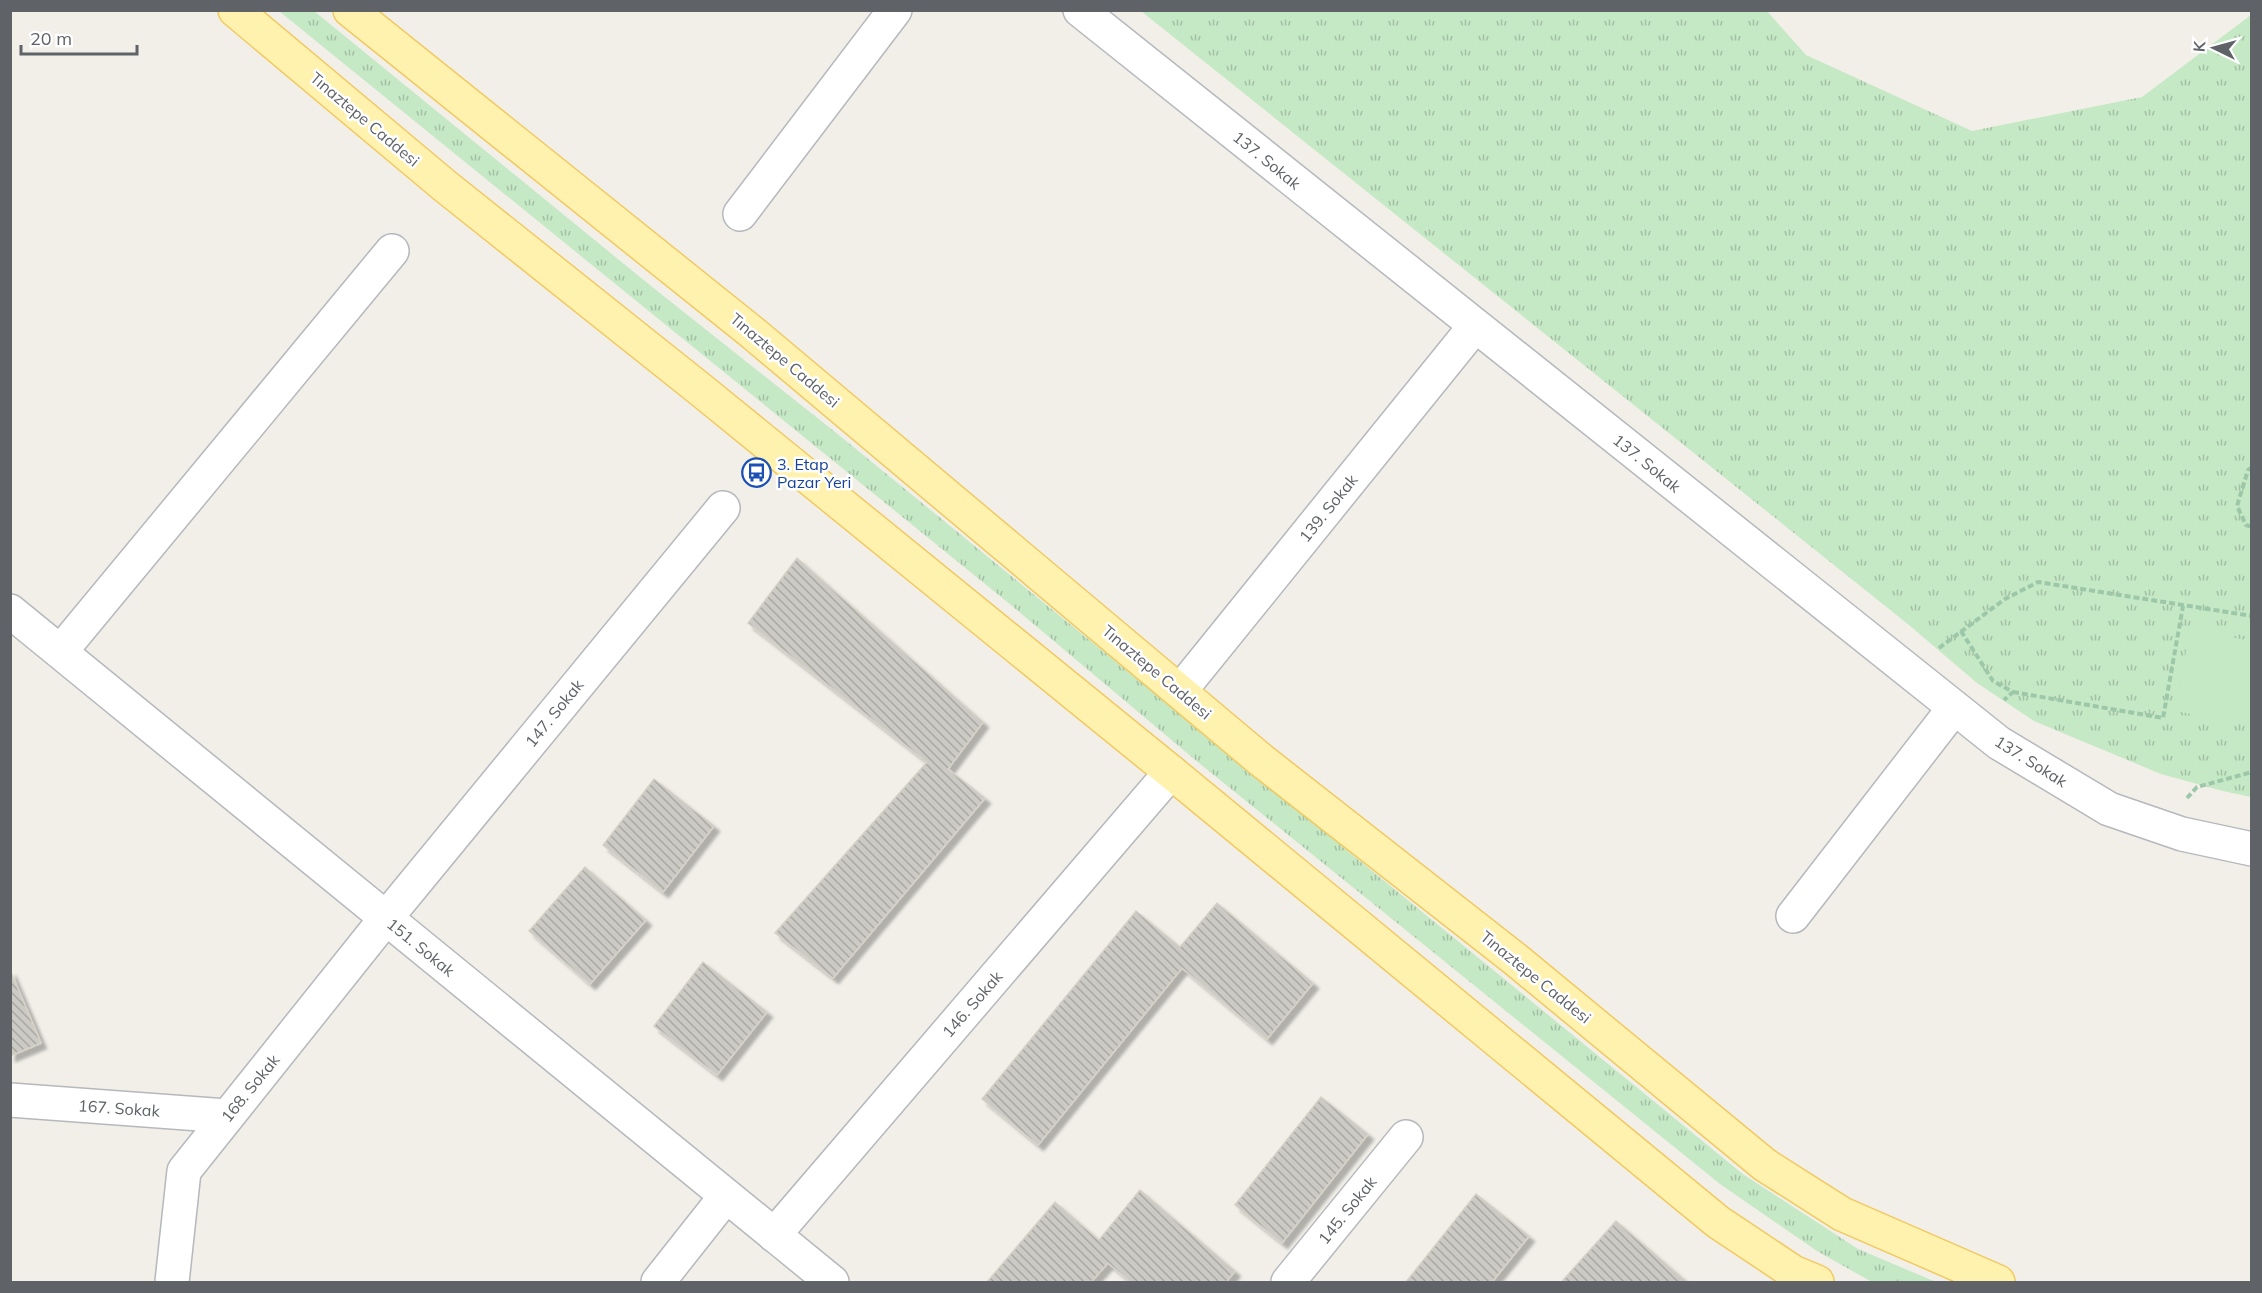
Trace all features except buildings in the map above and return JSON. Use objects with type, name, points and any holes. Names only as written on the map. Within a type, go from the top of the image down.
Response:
[{"type":"main road","name":"Tınaztepe Caddesi","points":[[235,10],[445,186],[701,390],[1718,1222],[1793,1272],[1817,1282]]},
{"type":"main road","name":"Tınaztepe Caddesi","points":[[350,10],[754,334],[1262,760],[1515,959],[1765,1165],[1842,1214],[1998,1282]]},
{"type":"street","points":[[740,214],[895,10]]},
{"type":"street","name":"137. Sokak","points":[[1080,10],[1999,744],[2109,809],[2182,834],[2252,849]]},
{"type":"street","points":[[61,651],[392,251]]},
{"type":"street","name":"139. Sokak","points":[[1180,691],[1475,326]]},
{"type":"street","name":"147. Sokak","points":[[386,918],[723,508]]},
{"type":"street","name":"151. Sokak","points":[[10,610],[832,1282]]},
{"type":"street","points":[[1793,916],[1966,717]]},
{"type":"street","name":"146. Sokak","points":[[774,1235],[1170,772]]},
{"type":"street","name":"168. Sokak","points":[[172,1282],[184,1171],[386,918]]},
{"type":"street","name":"167. Sokak","points":[[10,1101],[227,1116]]},
{"type":"street","name":"145. Sokak","points":[[1288,1282],[1406,1137]]},
{"type":"street","points":[[658,1282],[726,1196]]},
{"type":"path","points":[[2252,467],[2248,470],[2237,506],[2246,525],[2252,527]]},
{"type":"path","points":[[1907,671],[2005,599],[2038,582],[2252,616]]},
{"type":"path","points":[[1961,631],[1993,681],[2013,692],[2163,718],[2183,606]]},
{"type":"path","points":[[1966,717],[2013,692]]},
{"type":"path","points":[[2158,825],[2197,787],[2252,772]]},
{"type":"green space","points":[[279,11],[314,11],[651,286],[840,436],[1744,1175],[1858,1249],[1936,1282],[1872,1282],[1817,1251],[1720,1184],[1199,763],[1011,605]]},
{"type":"green space","points":[[1141,11],[1767,11],[1806,55],[1972,131],[2142,97],[2251,15],[2251,797],[2161,774],[2034,721],[1977,683],[1909,625]]},
{"type":"green space","points":[[2190,629],[2251,641],[2251,725],[2175,711]]},
{"type":"place","name":"3. Etap Pazar Yeri","points":[[756,473]]}]
